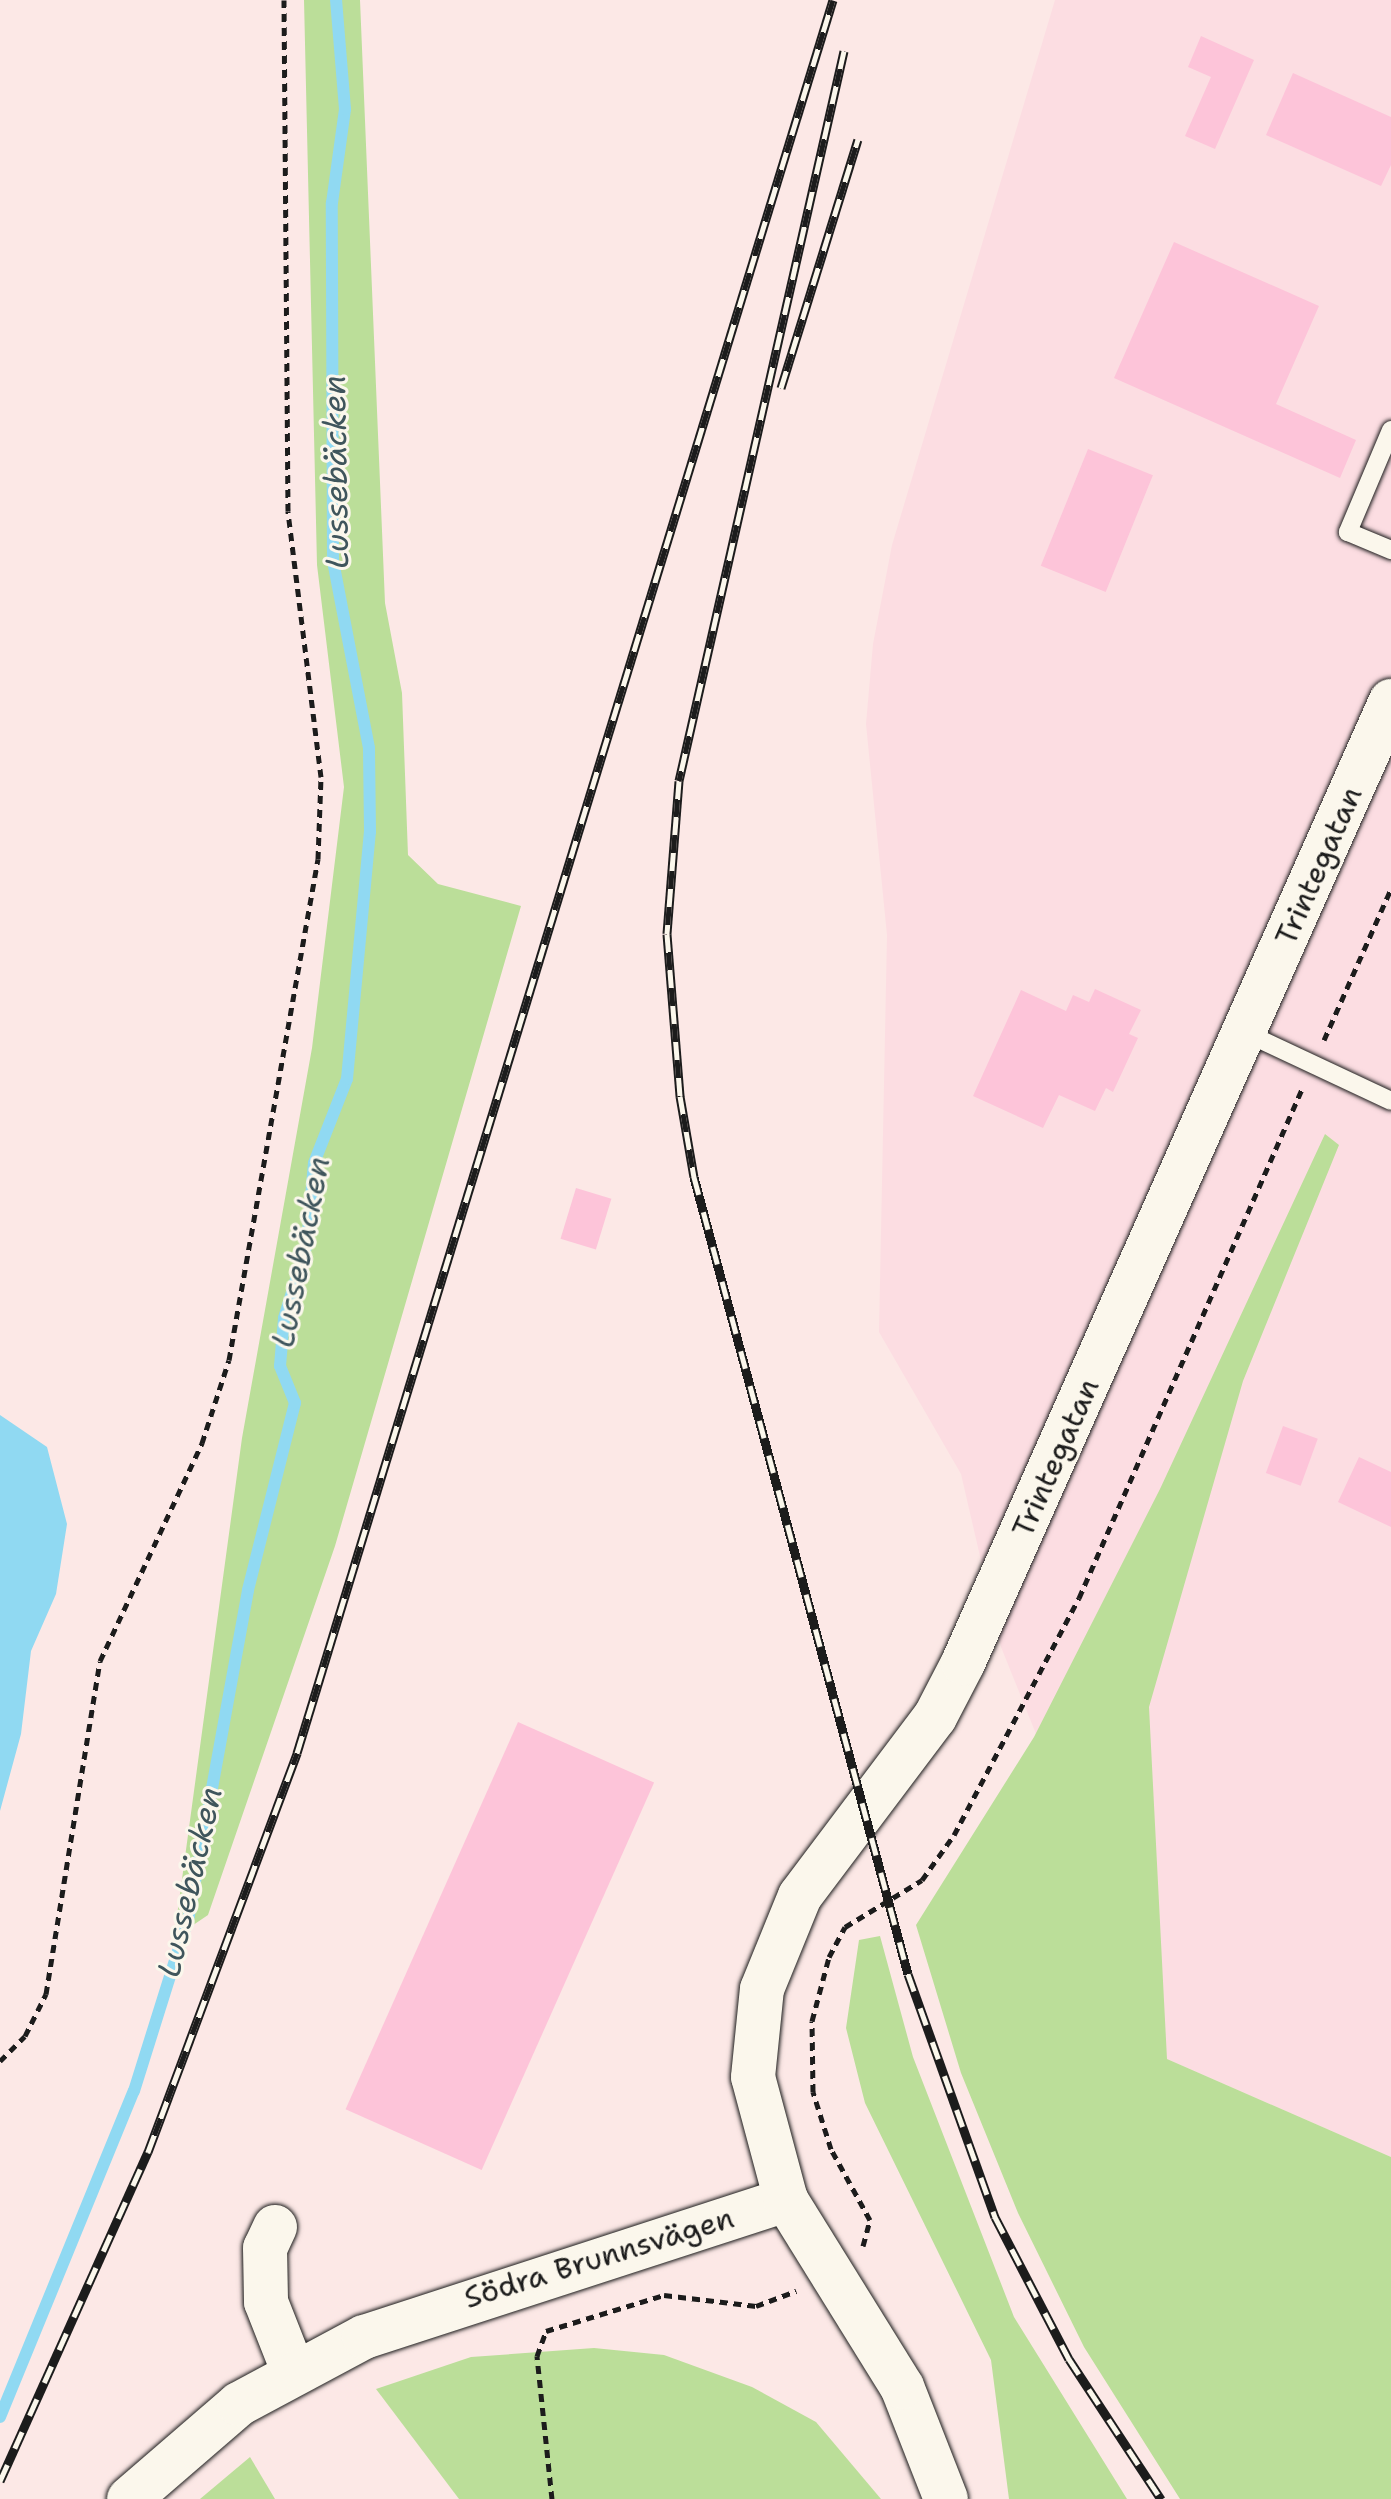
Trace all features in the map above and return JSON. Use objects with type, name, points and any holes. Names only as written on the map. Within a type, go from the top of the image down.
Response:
[{"type":"street","name":"Trintegatan","points":[[786,2200],[753,2077],[771,1954],[816,1872],[935,1717],[963,1663],[1391,701]]},
{"type":"street","name":"Södra Brunnsvägen","points":[[129,2499],[193,2437],[294,2373],[437,2308],[786,2200]]},
{"type":"street","points":[[786,2200],[902,2387],[946,2499]]},
{"type":"street","points":[[275,2227],[265,2248],[266,2302],[294,2373]]},
{"type":"lane","points":[[1391,430],[1348,532],[1391,550]]},
{"type":"lane","points":[[1244,1032],[1391,1101]]},
{"type":"path","points":[[1,2062],[46,1994],[100,1661],[202,1443],[229,1360],[318,859],[321,777],[288,511],[284,0]]},
{"type":"path","points":[[989,1766],[1079,1598],[1391,889]]},
{"type":"shaded area","points":[[1055,0],[1391,0],[1391,2157],[1167,2059],[1001,1647],[961,1474],[879,1332],[887,935],[866,724],[873,644],[892,545]]},
{"type":"green space","points":[[304,0],[360,0],[385,603],[402,693],[408,855],[438,884],[521,906],[335,1546],[208,1915],[174,1938],[242,1438],[312,1048],[344,787],[317,565]]},
{"type":"green space","points":[[1325,1134],[1339,1145],[1243,1381],[1149,1707],[1167,2059],[1391,2157],[1391,2499],[1180,2499],[1084,2347],[1018,2213],[961,2073],[916,1925],[1034,1737],[1160,1489]]},
{"type":"green space","points":[[880,1936],[913,2057],[1014,2317],[1127,2499],[1009,2499],[991,2360],[865,2103],[846,2028],[859,1940]]},
{"type":"green space","points":[[594,2348],[664,2355],[752,2387],[816,2422],[881,2499],[459,2499],[376,2389],[471,2357]]},
{"type":"green space","points":[[250,2457],[275,2499],[200,2499]]},
{"type":"water","points":[[0,1415],[47,1447],[67,1524],[56,1594],[31,1651],[21,1734],[0,1811]]},
{"type":"building","points":[[1201,36],[1254,60],[1215,149],[1185,136],[1211,77],[1188,67]]},
{"type":"building","points":[[1293,73],[1391,117],[1391,165],[1381,186],[1266,135]]},
{"type":"building","points":[[1174,242],[1319,306],[1276,404],[1356,440],[1340,478],[1114,378]]},
{"type":"building","points":[[1088,449],[1153,475],[1106,592],[1041,566]]},
{"type":"building","points":[[1095,989],[1141,1010],[1129,1034],[1138,1038],[1113,1092],[1106,1088],[1095,1111],[1059,1095],[1043,1128],[973,1096],[1021,990],[1066,1011],[1073,995],[1089,1002]]},
{"type":"building","points":[[576,1188],[611,1199],[596,1250],[561,1239]]},
{"type":"building","points":[[1283,1426],[1318,1439],[1301,1486],[1266,1473]]},
{"type":"building","points":[[1359,1457],[1391,1472],[1391,1527],[1338,1502]]},
{"type":"building","points":[[518,1722],[654,1783],[482,2170],[346,2109]]},
{"type":"waterway","name":"Lussebäcken","points":[[0,2417],[134,2091],[189,1915],[248,1590],[295,1403],[280,1366],[284,1318],[307,1244],[314,1163],[347,1079],[370,832],[369,748],[333,561],[332,203],[345,109],[336,0]]},
{"type":"railway","points":[[0,2481],[148,2152],[297,1753],[833,0]]},
{"type":"railway","points":[[844,51],[679,781],[667,934],[680,1096],[694,1177],[908,1974],[995,2217],[1069,2359],[1161,2499]]},
{"type":"railway","points":[[781,388],[858,140]]}]
